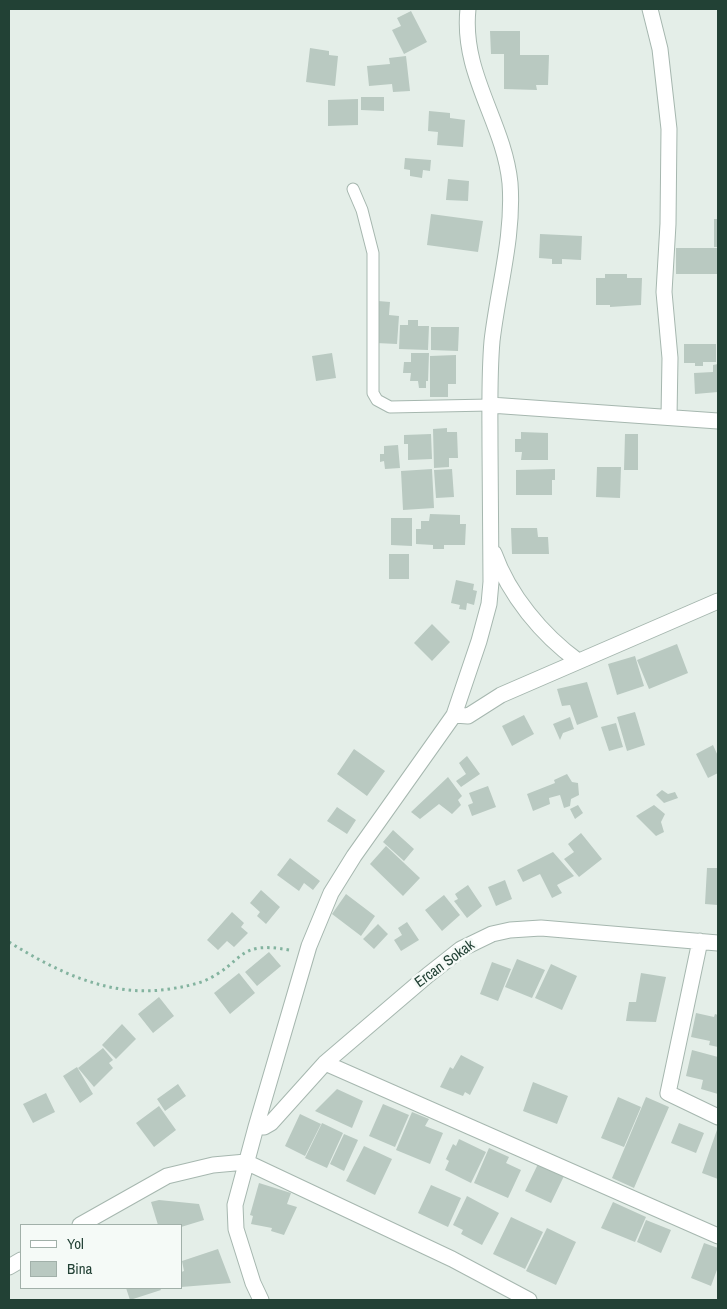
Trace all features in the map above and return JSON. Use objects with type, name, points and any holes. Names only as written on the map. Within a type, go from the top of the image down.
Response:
[{"type":"street","points":[[261,1300],[253,1283],[235,1220],[235,1204],[307,954],[319,919],[335,886],[454,715],[472,665],[489,604],[491,582],[490,405],[492,342],[505,259],[510,207],[510,182],[503,153],[470,59],[467,36],[468,9]]},
{"type":"street","points":[[650,9],[660,49],[669,129],[668,224],[664,292],[670,358],[669,417]]},
{"type":"street","points":[[490,405],[718,421]]},
{"type":"street","points":[[491,544],[501,569],[519,600],[562,649],[578,661]]},
{"type":"street","points":[[454,715],[468,716],[501,695],[718,601]]},
{"type":"street","name":"Ercan Sokak","points":[[256,1126],[264,1127],[271,1123],[325,1063],[450,957],[492,934],[510,930],[540,928],[718,943]]},
{"type":"street","points":[[700,941],[668,1093],[718,1117]]},
{"type":"street","points":[[325,1063],[718,1236]]},
{"type":"street","points":[[82,1224],[167,1176],[214,1165],[246,1162],[452,1259],[529,1300]]},
{"type":"street","points":[[9,1267],[20,1261]]},
{"type":"lane","points":[[353,188],[362,210],[373,253],[373,393],[377,400],[390,407],[490,405]]},
{"type":"path","points":[[9,942],[77,978],[101,986],[139,992],[187,986],[203,981],[250,949],[264,947],[307,954]]},
{"type":"building","points":[[411,11],[427,42],[404,54],[392,30],[401,26],[397,18]]},
{"type":"building","points":[[490,31],[520,31],[520,55],[549,55],[548,85],[536,85],[537,90],[504,89],[504,54],[491,54]]},
{"type":"building","points":[[310,48],[329,51],[329,55],[338,56],[335,86],[306,82]]},
{"type":"building","points":[[406,56],[410,91],[393,92],[392,84],[369,86],[367,66],[390,64],[389,58]]},
{"type":"building","points":[[361,97],[384,97],[384,111],[361,110]]},
{"type":"building","points":[[358,99],[358,125],[328,126],[328,100]]},
{"type":"building","points":[[429,111],[450,113],[450,118],[465,120],[463,147],[437,145],[438,132],[428,131]]},
{"type":"building","points":[[405,158],[431,160],[430,171],[423,170],[422,178],[410,176],[410,170],[404,169]]},
{"type":"building","points":[[448,179],[469,181],[468,201],[446,200]]},
{"type":"building","points":[[431,214],[483,221],[478,252],[427,245]]},
{"type":"building","points":[[714,219],[718,219],[718,247],[714,247]]},
{"type":"building","points":[[540,234],[582,236],[581,260],[562,259],[562,264],[552,264],[552,259],[539,258]]},
{"type":"building","points":[[676,248],[718,248],[718,274],[676,274]]},
{"type":"building","points":[[605,274],[627,274],[627,278],[642,278],[641,305],[610,307],[610,305],[596,305],[596,278],[605,278]]},
{"type":"building","points":[[378,301],[390,302],[389,315],[399,316],[397,344],[376,343]]},
{"type":"building","points":[[408,320],[418,320],[418,326],[429,326],[428,350],[399,349],[400,325],[408,325]]},
{"type":"building","points":[[431,327],[459,327],[458,351],[431,350]]},
{"type":"building","points":[[684,344],[716,344],[716,362],[703,362],[703,366],[695,366],[695,363],[684,363]]},
{"type":"building","points":[[332,353],[336,378],[316,381],[312,356]]},
{"type":"building","points":[[411,353],[429,353],[426,388],[419,388],[418,381],[410,381],[411,373],[403,373],[404,362],[411,362]]},
{"type":"building","points":[[456,355],[456,384],[448,384],[448,397],[430,397],[430,356]]},
{"type":"building","points":[[718,364],[718,392],[695,394],[694,373],[713,372],[713,365]]},
{"type":"building","points":[[447,428],[447,432],[457,432],[458,458],[449,458],[449,467],[434,468],[433,429]]},
{"type":"building","points":[[521,432],[548,433],[548,460],[521,460],[522,452],[515,452],[515,439],[521,439]]},
{"type":"building","points":[[431,434],[432,459],[408,460],[408,444],[404,444],[404,435]]},
{"type":"building","points":[[625,434],[638,434],[638,470],[624,470]]},
{"type":"building","points":[[398,445],[400,468],[385,469],[384,461],[380,462],[380,454],[384,454],[384,446]]},
{"type":"building","points":[[597,467],[621,467],[620,498],[596,497]]},
{"type":"building","points":[[432,469],[434,508],[403,510],[401,471]]},
{"type":"building","points":[[452,469],[454,497],[436,498],[434,470]]},
{"type":"building","points":[[555,469],[555,480],[552,480],[552,495],[516,495],[516,470]]},
{"type":"building","points":[[430,514],[460,515],[460,524],[466,524],[465,545],[444,545],[444,549],[433,549],[433,545],[416,544],[416,529],[421,529],[421,521],[429,521]]},
{"type":"building","points":[[391,518],[412,518],[412,546],[391,545]]},
{"type":"building","points":[[511,528],[537,528],[538,537],[548,537],[549,554],[512,554]]},
{"type":"building","points":[[389,554],[409,554],[409,579],[389,579]]},
{"type":"building","points":[[456,580],[474,584],[473,590],[477,591],[474,605],[467,603],[466,610],[459,609],[460,605],[451,603]]},
{"type":"building","points":[[432,624],[450,642],[432,661],[414,643]]},
{"type":"building","points":[[677,644],[688,673],[649,689],[637,660]]},
{"type":"building","points":[[635,656],[644,686],[617,695],[608,664]]},
{"type":"building","points":[[587,682],[598,717],[577,725],[570,705],[562,706],[557,689]]},
{"type":"building","points":[[635,712],[645,745],[627,751],[617,717]]},
{"type":"building","points":[[524,715],[534,734],[512,746],[502,726]]},
{"type":"building","points":[[570,717],[574,729],[563,733],[560,740],[553,724]]},
{"type":"building","points":[[616,723],[623,747],[609,751],[601,727]]},
{"type":"building","points":[[713,745],[718,756],[718,773],[708,778],[696,754]]},
{"type":"building","points":[[354,749],[385,771],[367,796],[337,774]]},
{"type":"building","points":[[467,756],[480,774],[461,787],[456,781],[466,774],[459,763]]},
{"type":"building","points":[[567,774],[572,782],[578,783],[579,795],[571,799],[570,806],[564,808],[560,795],[549,798],[550,804],[533,811],[527,794],[555,783],[554,780]]},
{"type":"building","points":[[448,777],[462,796],[458,800],[461,805],[452,814],[439,804],[420,819],[411,812]]},
{"type":"building","points":[[488,786],[496,807],[472,816],[468,805],[473,803],[469,793]]},
{"type":"building","points":[[662,790],[668,794],[675,792],[678,798],[664,803],[656,795]]},
{"type":"building","points":[[578,805],[583,813],[575,819],[570,809]]},
{"type":"building","points":[[654,805],[665,814],[661,822],[664,832],[656,836],[636,816]]},
{"type":"building","points":[[337,807],[356,820],[347,834],[327,821]]},
{"type":"building","points":[[393,830],[414,849],[404,861],[383,842]]},
{"type":"building","points":[[581,833],[602,859],[579,877],[564,859],[574,852],[568,844]]},
{"type":"building","points":[[386,846],[420,878],[403,896],[370,864]]},
{"type":"building","points":[[553,852],[574,876],[557,885],[562,893],[552,898],[540,874],[523,882],[517,870]]},
{"type":"building","points":[[290,858],[320,881],[313,890],[304,883],[299,891],[277,875]]},
{"type":"building","points":[[707,868],[718,868],[718,905],[705,904]]},
{"type":"building","points":[[505,880],[512,899],[496,906],[488,887]]},
{"type":"building","points":[[468,885],[482,906],[467,918],[454,901],[458,899],[455,894]]},
{"type":"building","points":[[261,890],[280,907],[266,924],[257,916],[260,912],[250,903]]},
{"type":"building","points":[[346,894],[375,916],[361,936],[332,914]]},
{"type":"building","points":[[444,895],[460,915],[442,931],[425,910]]},
{"type":"building","points":[[232,912],[244,923],[241,927],[248,933],[234,947],[227,941],[218,950],[207,940]]},
{"type":"building","points":[[407,922],[419,940],[401,951],[394,940],[402,935],[398,928]]},
{"type":"building","points":[[378,924],[388,934],[374,949],[363,939]]},
{"type":"building","points":[[269,952],[281,966],[257,986],[245,972]]},
{"type":"building","points":[[517,959],[545,970],[532,998],[505,987]]},
{"type":"building","points":[[492,962],[511,969],[498,1001],[480,994]]},
{"type":"building","points":[[551,964],[577,976],[562,1010],[535,998]]},
{"type":"building","points":[[239,973],[255,993],[230,1014],[214,993]]},
{"type":"building","points":[[641,973],[666,977],[656,1022],[626,1021],[629,1002],[636,1002]]},
{"type":"building","points":[[159,997],[174,1016],[153,1033],[138,1014]]},
{"type":"building","points":[[696,1013],[714,1017],[715,1014],[718,1015],[718,1047],[709,1045],[710,1041],[691,1037]]},
{"type":"building","points":[[122,1024],[136,1039],[116,1059],[102,1045]]},
{"type":"building","points":[[103,1048],[113,1060],[109,1063],[113,1068],[94,1087],[78,1068]]},
{"type":"building","points":[[692,1050],[718,1057],[718,1094],[701,1089],[703,1080],[686,1076]]},
{"type":"building","points":[[461,1055],[484,1067],[470,1095],[465,1092],[463,1096],[440,1087],[450,1067],[453,1069]]},
{"type":"building","points":[[77,1067],[93,1094],[80,1103],[63,1076]]},
{"type":"building","points":[[533,1082],[568,1096],[557,1124],[523,1111]]},
{"type":"building","points":[[178,1084],[186,1096],[165,1111],[157,1099]]},
{"type":"building","points":[[337,1089],[363,1101],[352,1128],[315,1111]]},
{"type":"building","points":[[46,1093],[55,1112],[33,1123],[23,1104]]},
{"type":"building","points":[[618,1097],[641,1107],[624,1147],[601,1138]]},
{"type":"building","points":[[646,1097],[669,1107],[634,1188],[612,1178]]},
{"type":"building","points":[[383,1104],[409,1115],[395,1147],[369,1136]]},
{"type":"building","points":[[159,1106],[176,1130],[154,1147],[136,1123]]},
{"type":"building","points":[[412,1112],[429,1119],[425,1126],[443,1133],[430,1164],[396,1150]]},
{"type":"building","points":[[300,1114],[321,1124],[305,1156],[285,1146]]},
{"type":"building","points":[[322,1123],[343,1133],[327,1168],[305,1158]]},
{"type":"building","points":[[679,1123],[704,1133],[696,1153],[671,1143]]},
{"type":"building","points":[[718,1127],[718,1179],[702,1173]]},
{"type":"building","points":[[344,1134],[358,1140],[344,1171],[330,1164]]},
{"type":"building","points":[[459,1139],[486,1152],[471,1183],[445,1170],[449,1161],[446,1159],[453,1144],[456,1146]]},
{"type":"building","points":[[364,1146],[392,1159],[375,1195],[346,1181]]},
{"type":"building","points":[[489,1148],[509,1157],[506,1163],[521,1170],[508,1198],[474,1183]]},
{"type":"building","points":[[538,1164],[564,1176],[551,1203],[525,1191]]},
{"type":"building","points":[[259,1183],[291,1193],[287,1204],[297,1207],[284,1235],[271,1231],[272,1228],[251,1224],[253,1216],[250,1215]]},
{"type":"building","points":[[431,1185],[461,1198],[448,1227],[418,1213]]},
{"type":"building","points":[[467,1196],[499,1213],[482,1245],[461,1234],[463,1230],[453,1225]]},
{"type":"building","points":[[159,1200],[199,1204],[204,1220],[182,1227],[182,1224],[158,1224],[151,1202]]},
{"type":"building","points":[[613,1202],[646,1217],[635,1242],[601,1228]]},
{"type":"building","points":[[511,1217],[543,1232],[525,1269],[493,1254]]},
{"type":"building","points":[[646,1220],[671,1230],[661,1253],[637,1242]]},
{"type":"building","points":[[547,1228],[576,1242],[556,1285],[526,1271]]},
{"type":"building","points":[[704,1243],[718,1248],[718,1267],[711,1286],[691,1278]]},
{"type":"building","points":[[218,1249],[231,1283],[182,1287],[182,1272],[184,1271],[182,1261]]},
{"type":"building","points":[[126,1289],[161,1290],[130,1300]]}]
